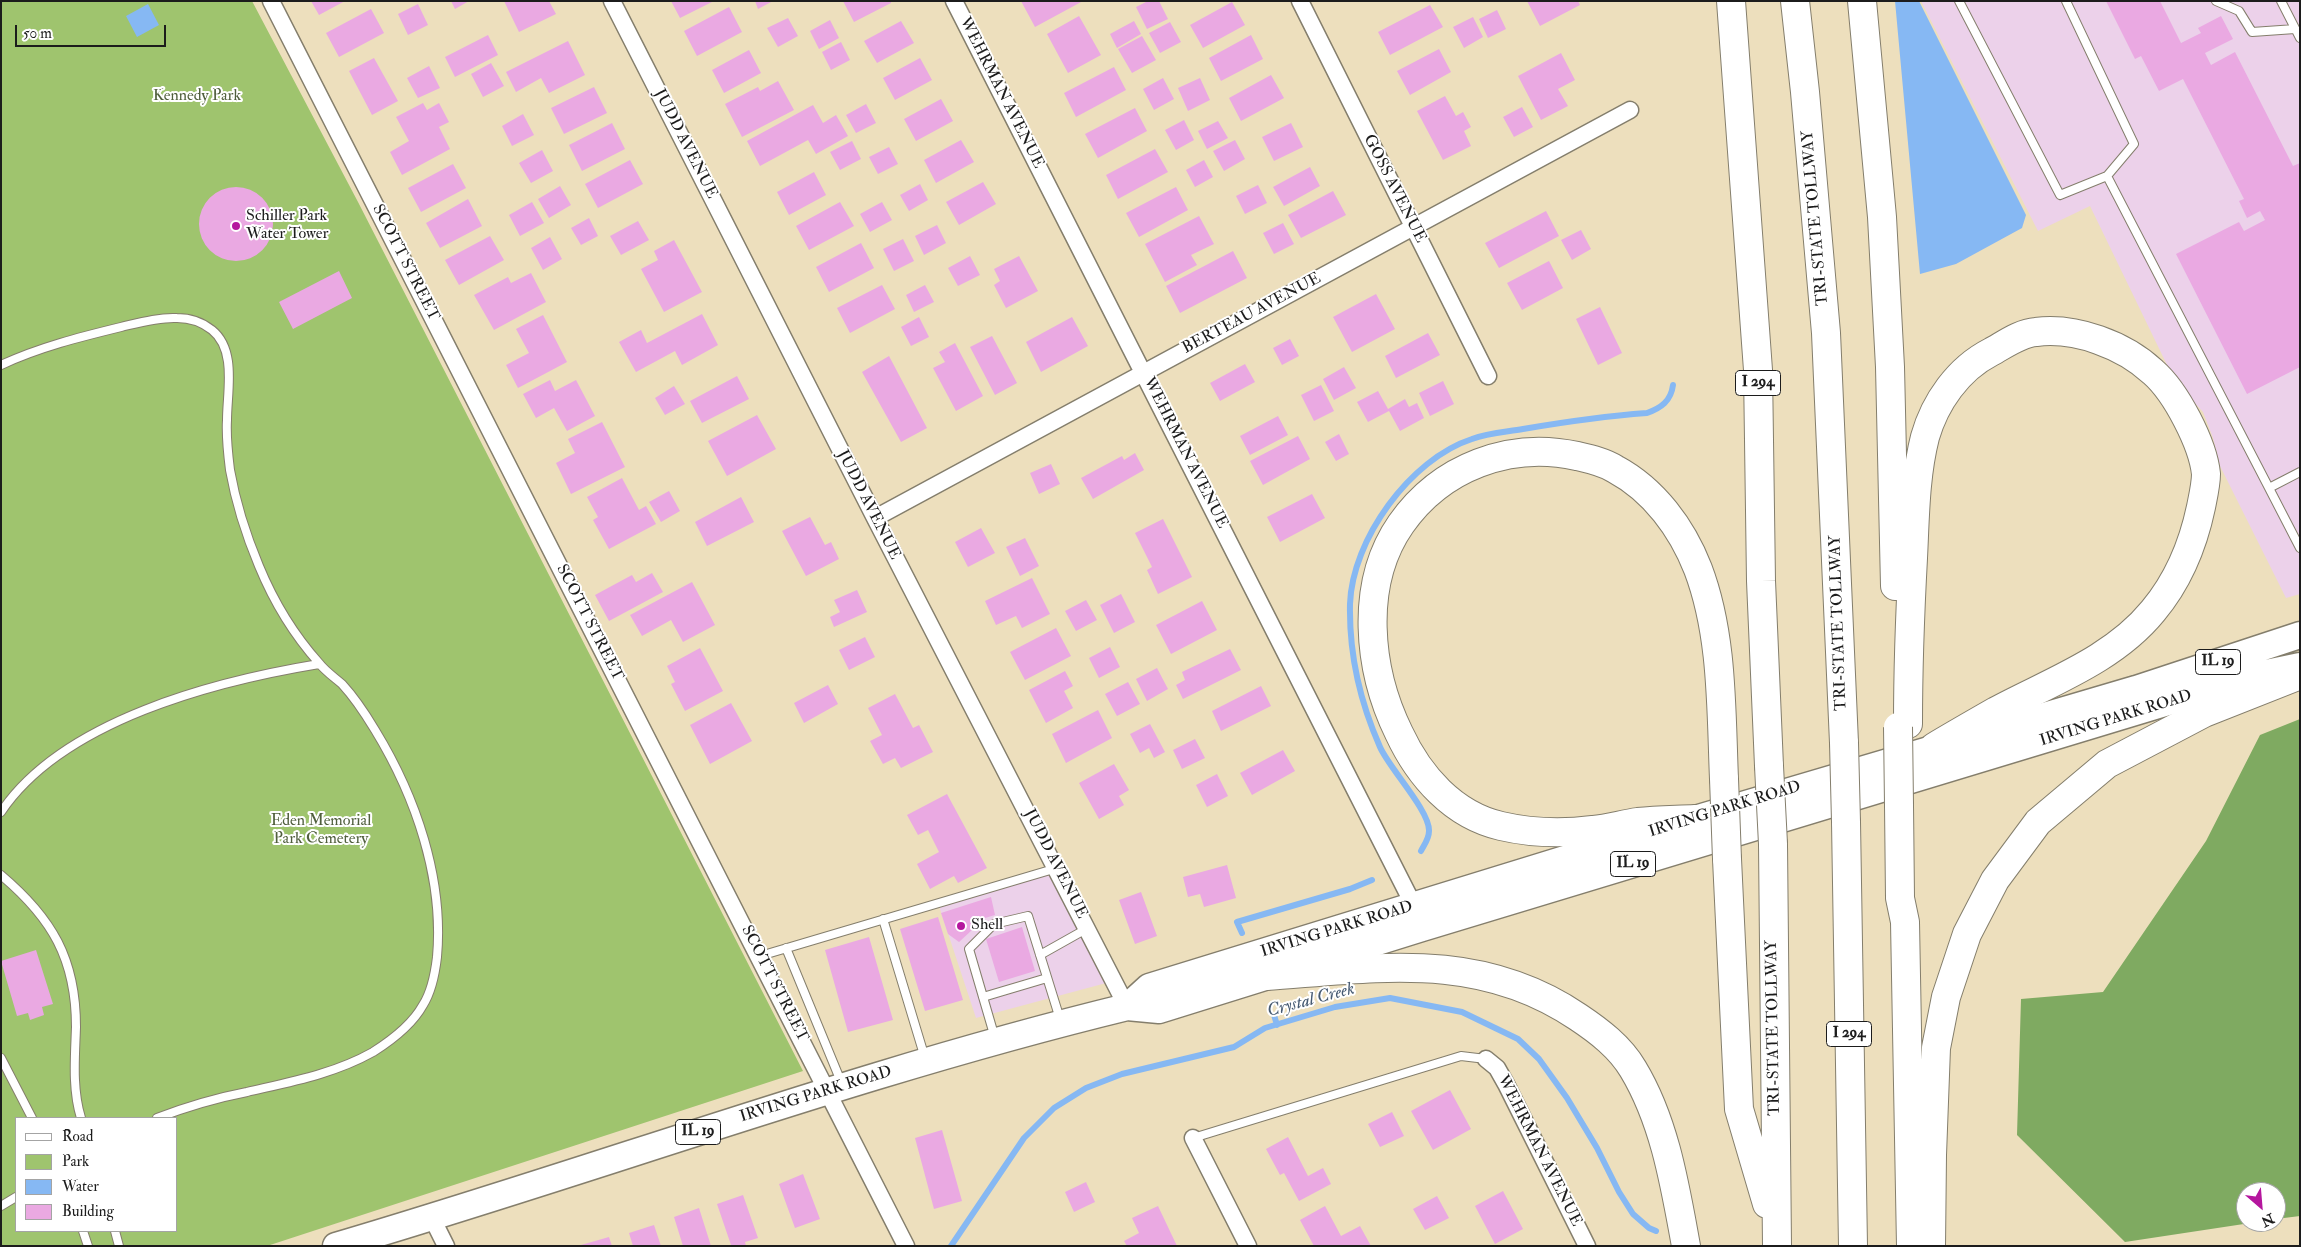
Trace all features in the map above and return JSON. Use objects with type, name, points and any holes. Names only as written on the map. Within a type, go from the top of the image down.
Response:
[{"type":"highway","name":"TRI-STATE TOLLWAY","points":[[1795,1],[1806,92],[1826,333],[1844,743],[1853,1246]]},
{"type":"highway","points":[[1862,1],[1882,218],[1890,367],[1903,726],[1904,804],[1900,898],[1905,922],[1911,1246]]},
{"type":"highway","name":"TRI-STATE TOLLWAY","points":[[1731,10],[1758,370],[1761,581],[1772,844],[1777,1241]]},
{"type":"highway","points":[[1903,726],[1916,504],[1926,436],[1951,383],[1978,358],[2034,332],[2075,334],[2102,341],[2154,372],[2189,422],[2206,474],[2202,500],[2189,553],[2154,611],[2130,636],[2079,670],[1996,712],[1934,747]]},
{"type":"highway","points":[[1695,819],[1638,822],[1575,832],[1556,833],[1499,826],[1456,807],[1440,792],[1420,768],[1394,724],[1381,686],[1373,645],[1375,591],[1387,549],[1408,514],[1443,482],[1470,466],[1487,459],[1526,451],[1568,454],[1592,459],[1615,468],[1668,514],[1683,536],[1698,568],[1718,654],[1739,1109],[1777,1241]]},
{"type":"highway","points":[[1931,1246],[1932,1155],[1938,1040],[1946,996],[1967,934],[1994,880],[2038,822],[2107,764],[2204,713],[2300,675]]},
{"type":"highway","points":[[1266,976],[1442,968],[1481,974],[1509,982],[1537,993],[1568,1010],[1596,1029],[1622,1053],[1648,1096],[1666,1147],[1686,1246]]},
{"type":"main road","name":"IRVING PARK ROAD","points":[[1127,1007],[1149,987],[1695,819],[2136,689],[2300,635]]},
{"type":"main road","name":"IRVING PARK ROAD","points":[[336,1246],[432,1218],[836,1088],[1127,1007],[1160,1010],[1266,976],[2257,675],[2300,666]]},
{"type":"street","name":"SCOTT STREET","points":[[271,1],[760,956],[836,1088],[906,1246]]},
{"type":"street","name":"JUDD AVENUE","points":[[612,1],[1127,1007]]},
{"type":"street","name":"WEHRMAN AVENUE","points":[[954,1],[1414,906]]},
{"type":"street","name":"GOSS AVENUE","points":[[1300,1],[1488,376]]},
{"type":"street","name":"BERTEAU AVENUE","points":[[875,518],[1630,110]]},
{"type":"street","name":"WEHRMAN AVENUE","points":[[1486,1059],[1497,1068],[1506,1084],[1587,1246]]},
{"type":"street","points":[[1193,1138],[1248,1246]]},
{"type":"street","points":[[432,1218],[446,1246]]},
{"type":"lane","points":[[1959,1],[2060,195],[2107,176],[2134,144],[2066,1]]},
{"type":"lane","points":[[2216,1],[2239,11],[2252,32],[2295,29]]},
{"type":"lane","points":[[2281,1],[2300,38]]},
{"type":"lane","points":[[2107,176],[2300,548]]},
{"type":"lane","points":[[1,365],[34,350],[136,323],[175,317],[197,321],[212,330],[220,339],[227,356],[229,388],[226,422],[230,466],[236,501],[246,533],[267,584],[298,636],[319,664],[343,685],[374,728],[397,770],[417,818],[438,902],[435,976],[424,1005],[395,1037],[351,1063],[310,1077],[198,1104],[160,1117]]},
{"type":"lane","points":[[2269,488],[2300,472]]},
{"type":"lane","points":[[1,812],[35,775],[66,751],[103,728],[180,697],[266,673],[319,664]]},
{"type":"lane","points":[[760,956],[1057,868]]},
{"type":"lane","points":[[1,875],[28,898],[46,919],[58,942],[66,964],[75,1003],[76,1077],[81,1117]]},
{"type":"lane","points":[[996,1042],[969,949],[994,924],[1028,916],[1062,1024]]},
{"type":"lane","points":[[883,919],[927,1062]]},
{"type":"lane","points":[[1040,955],[1088,928]]},
{"type":"lane","points":[[786,948],[836,1088]]},
{"type":"lane","points":[[983,997],[1047,978]]},
{"type":"lane","points":[[1193,1138],[1461,1056],[1486,1059]]},
{"type":"lane","points":[[1,1058],[31,1117]]},
{"type":"lane","points":[[1,1206],[15,1198]]},
{"type":"lane","points":[[83,1232],[88,1246]]},
{"type":"lane","points":[[115,1232],[119,1246]]},
{"type":"shaded area","points":[[1921,1],[2300,1],[2300,594],[2286,598],[2220,466],[2213,438],[2203,412],[2189,397],[2168,367],[2090,206],[2038,231]]},
{"type":"shaded area","points":[[1053,873],[1110,982],[976,1018],[939,906]]},
{"type":"green space","name":"Eden Memorial Park Cemetery","points":[[1,1],[252,1],[358,202],[803,1071],[267,1246],[1,1246]]},
{"type":"green space","points":[[2300,719],[2300,1216],[2286,1218],[2286,1182],[2236,1182],[2236,1225],[2125,1242],[2017,1135],[2021,999],[2103,992],[2206,841],[2260,735]]},
{"type":"water","points":[[1895,1],[1919,1],[2026,215],[2022,228],[1956,264],[1920,274]]},
{"type":"water","points":[[148,4],[159,25],[137,37],[126,16]]},
{"type":"building","points":[[311,1],[345,1],[319,15]]},
{"type":"building","points":[[451,1],[469,1],[455,9]]},
{"type":"building","points":[[504,1],[549,1],[556,14],[519,32]]},
{"type":"building","points":[[671,1],[714,1],[680,18]]},
{"type":"building","points":[[755,1],[773,1],[758,9]]},
{"type":"building","points":[[843,1],[891,1],[891,3],[854,22]]},
{"type":"building","points":[[1021,1],[1083,1],[1035,27]]},
{"type":"building","points":[[1148,1],[1159,1],[1168,19],[1147,29],[1136,7]]},
{"type":"building","points":[[1527,1],[1578,1],[1580,5],[1540,26]]},
{"type":"building","points":[[2106,1],[2160,1],[2181,43],[2201,33],[2198,28],[2221,16],[2233,39],[2205,53],[2211,65],[2235,52],[2293,166],[2300,163],[2300,367],[2247,394],[2176,254],[2239,222],[2244,231],[2265,220],[2260,211],[2247,218],[2239,201],[2244,199],[2183,79],[2159,91],[2141,56],[2135,59]]},
{"type":"building","points":[[1232,2],[1245,25],[1203,48],[1190,25]]},
{"type":"building","points":[[418,4],[428,25],[408,35],[398,14]]},
{"type":"building","points":[[1430,5],[1443,27],[1390,55],[1378,32]]},
{"type":"building","points":[[729,7],[742,32],[697,56],[684,31]]},
{"type":"building","points":[[371,9],[384,33],[339,57],[326,33]]},
{"type":"building","points":[[1497,10],[1506,29],[1488,38],[1479,19]]},
{"type":"building","points":[[1079,16],[1101,55],[1068,73],[1047,34]]},
{"type":"building","points":[[1473,17],[1483,37],[1464,48],[1453,27]]},
{"type":"building","points":[[788,18],[798,36],[778,47],[767,28]]},
{"type":"building","points":[[830,20],[839,38],[819,49],[810,31]]},
{"type":"building","points":[[901,21],[914,43],[877,63],[864,41]]},
{"type":"building","points":[[1134,21],[1141,34],[1117,48],[1110,34]]},
{"type":"building","points":[[1170,22],[1181,42],[1160,53],[1149,33]]},
{"type":"building","points":[[488,35],[498,55],[455,77],[445,57]]},
{"type":"building","points":[[1251,35],[1263,59],[1221,81],[1209,58]]},
{"type":"building","points":[[1142,36],[1156,60],[1132,73],[1118,49]]},
{"type":"building","points":[[568,41],[585,75],[549,93],[541,78],[516,92],[506,72]]},
{"type":"building","points":[[841,42],[850,60],[831,70],[822,52]]},
{"type":"building","points":[[1439,49],[1451,72],[1410,95],[1397,71]]},
{"type":"building","points":[[749,50],[761,73],[724,93],[712,70]]},
{"type":"building","points":[[1561,53],[1575,80],[1558,89],[1568,106],[1541,120],[1518,76]]},
{"type":"building","points":[[374,58],[398,101],[372,115],[349,71]]},
{"type":"building","points":[[920,58],[932,80],[895,100],[883,78]]},
{"type":"building","points":[[491,63],[504,86],[483,97],[471,74]]},
{"type":"building","points":[[429,66],[440,88],[418,98],[407,78]]},
{"type":"building","points":[[1114,67],[1126,90],[1076,117],[1064,93]]},
{"type":"building","points":[[1271,75],[1284,98],[1241,121],[1229,98]]},
{"type":"building","points":[[1163,78],[1174,99],[1154,110],[1143,89]]},
{"type":"building","points":[[1200,78],[1210,100],[1188,111],[1178,88]]},
{"type":"building","points":[[778,81],[794,110],[742,137],[725,104],[758,87],[760,91]]},
{"type":"building","points":[[594,87],[607,113],[564,134],[551,108]]},
{"type":"building","points":[[1445,96],[1456,116],[1463,112],[1471,127],[1464,131],[1471,146],[1443,160],[1417,111]]},
{"type":"building","points":[[941,99],[953,121],[916,141],[904,119]]},
{"type":"building","points":[[423,103],[427,110],[439,103],[449,122],[439,127],[450,149],[402,175],[390,152],[409,141],[396,117]]},
{"type":"building","points":[[866,104],[876,123],[856,133],[846,115]]},
{"type":"building","points":[[813,105],[823,123],[836,115],[848,136],[816,154],[808,140],[760,166],[747,141]]},
{"type":"building","points":[[1522,107],[1533,127],[1514,137],[1503,117]]},
{"type":"building","points":[[1135,108],[1147,131],[1098,158],[1085,134]]},
{"type":"building","points":[[523,114],[534,135],[512,146],[502,126]]},
{"type":"building","points":[[1184,120],[1194,140],[1176,150],[1165,130]]},
{"type":"building","points":[[1218,121],[1228,138],[1207,149],[1198,131]]},
{"type":"building","points":[[612,123],[625,149],[582,171],[569,145]]},
{"type":"building","points":[[1291,123],[1303,147],[1274,161],[1262,137]]},
{"type":"building","points":[[961,140],[974,162],[936,183],[924,160]]},
{"type":"building","points":[[1235,140],[1245,159],[1224,171],[1213,151]]},
{"type":"building","points":[[852,141],[861,159],[840,170],[830,152]]},
{"type":"building","points":[[889,147],[898,164],[878,174],[869,157]]},
{"type":"building","points":[[1155,149],[1168,172],[1118,199],[1106,175]]},
{"type":"building","points":[[542,150],[553,171],[531,183],[519,163]]},
{"type":"building","points":[[630,160],[643,184],[598,208],[585,184]]},
{"type":"building","points":[[1204,160],[1213,177],[1195,187],[1186,170]]},
{"type":"building","points":[[453,164],[466,188],[421,212],[408,188]]},
{"type":"building","points":[[1310,167],[1320,186],[1284,206],[1273,187]]},
{"type":"building","points":[[814,172],[826,195],[789,215],[777,192]]},
{"type":"building","points":[[983,182],[996,204],[959,225],[946,202]]},
{"type":"building","points":[[920,184],[928,200],[909,211],[900,195]]},
{"type":"building","points":[[1258,185],[1267,203],[1245,214],[1236,196]]},
{"type":"building","points":[[560,186],[571,205],[549,218],[538,199]]},
{"type":"building","name":"Schiller Park Water Tower","points":[[236,187],[250,190],[262,198],[270,210],[273,224],[270,238],[262,250],[250,258],[236,261],[222,258],[210,250],[202,238],[199,224],[202,210],[210,198],[222,190]]},
{"type":"building","points":[[1176,187],[1188,210],[1139,237],[1126,213]]},
{"type":"building","points":[[1333,191],[1346,215],[1301,238],[1288,215]]},
{"type":"building","points":[[468,199],[482,226],[440,248],[426,223]]},
{"type":"building","points":[[532,202],[544,223],[520,236],[509,215]]},
{"type":"building","points":[[840,202],[854,226],[809,250],[796,226]]},
{"type":"building","points":[[882,202],[892,220],[870,232],[860,214]]},
{"type":"building","points":[[1546,211],[1559,236],[1499,268],[1485,243]]},
{"type":"building","points":[[1199,216],[1214,244],[1191,255],[1197,265],[1165,282],[1145,244]]},
{"type":"building","points":[[589,218],[598,236],[581,245],[571,228]]},
{"type":"building","points":[[638,221],[649,240],[621,255],[610,236]]},
{"type":"building","points":[[1283,223],[1294,244],[1274,254],[1263,233]]},
{"type":"building","points":[[937,225],[946,243],[924,255],[915,236]]},
{"type":"building","points":[[1581,230],[1591,249],[1572,260],[1561,240]]},
{"type":"building","points":[[490,236],[504,260],[459,285],[445,260]]},
{"type":"building","points":[[550,237],[562,259],[543,270],[531,248]]},
{"type":"building","points":[[903,239],[914,261],[894,271],[883,249]]},
{"type":"building","points":[[674,240],[702,292],[664,312],[641,269],[658,260],[654,251]]},
{"type":"building","points":[[861,243],[874,268],[829,292],[816,267]]},
{"type":"building","points":[[1233,251],[1247,278],[1180,313],[1166,286]]},
{"type":"building","points":[[970,256],[980,275],[958,286],[948,268]]},
{"type":"building","points":[[1019,256],[1038,291],[1006,308],[994,285],[1000,281],[994,269]]},
{"type":"building","points":[[1549,261],[1563,288],[1522,310],[1507,283]]},
{"type":"building","points":[[339,271],[352,298],[293,329],[279,302]]},
{"type":"building","points":[[531,273],[546,302],[494,330],[474,295],[508,277],[511,283]]},
{"type":"building","points":[[882,285],[895,309],[850,333],[837,308]]},
{"type":"building","points":[[925,285],[934,302],[914,312],[906,295]]},
{"type":"building","points":[[1376,294],[1395,329],[1352,352],[1333,317]]},
{"type":"building","points":[[1600,307],[1622,353],[1598,365],[1576,319]]},
{"type":"building","points":[[702,314],[718,345],[682,365],[675,351],[636,372],[619,342],[641,330],[647,343]]},
{"type":"building","points":[[543,315],[567,362],[518,388],[506,365],[529,353],[516,329]]},
{"type":"building","points":[[919,317],[929,337],[911,346],[901,327]]},
{"type":"building","points":[[1072,317],[1088,346],[1041,372],[1026,342]]},
{"type":"building","points":[[1428,333],[1440,355],[1396,378],[1385,356]]},
{"type":"building","points":[[992,336],[1017,383],[995,395],[970,347]]},
{"type":"building","points":[[1290,339],[1299,356],[1282,365],[1273,348]]},
{"type":"building","points":[[955,343],[983,396],[956,411],[933,368],[945,362],[939,352]]},
{"type":"building","points":[[889,356],[927,428],[901,442],[862,372]]},
{"type":"building","points":[[1245,364],[1255,382],[1220,401],[1210,383]]},
{"type":"building","points":[[1344,367],[1356,388],[1334,400],[1323,379]]},
{"type":"building","points":[[737,376],[749,399],[702,423],[690,401]]},
{"type":"building","points":[[550,380],[555,391],[576,380],[595,416],[567,431],[554,408],[536,418],[523,394]]},
{"type":"building","points":[[1443,381],[1454,404],[1430,416],[1419,393]]},
{"type":"building","points":[[1321,385],[1334,411],[1314,421],[1301,395]]},
{"type":"building","points":[[674,386],[685,404],[665,415],[655,398]]},
{"type":"building","points":[[1378,391],[1388,409],[1405,399],[1409,407],[1417,403],[1424,418],[1400,431],[1389,411],[1368,422],[1357,402]]},
{"type":"building","points":[[757,415],[776,449],[727,476],[708,441]]},
{"type":"building","points":[[1278,416],[1288,435],[1250,455],[1240,436]]},
{"type":"building","points":[[602,422],[625,467],[571,494],[556,463],[575,453],[568,439]]},
{"type":"building","points":[[1339,434],[1349,454],[1336,461],[1325,442]]},
{"type":"building","points":[[1298,436],[1310,459],[1263,485],[1250,461]]},
{"type":"building","points":[[1135,453],[1144,470],[1093,499],[1081,478],[1122,456],[1124,460]]},
{"type":"building","points":[[1051,464],[1060,484],[1039,494],[1030,473]]},
{"type":"building","points":[[622,478],[639,510],[646,506],[656,524],[609,549],[593,520],[598,517],[587,497]]},
{"type":"building","points":[[669,491],[680,511],[661,522],[649,502]]},
{"type":"building","points":[[1312,494],[1325,518],[1280,542],[1267,517]]},
{"type":"building","points":[[741,497],[754,522],[707,546],[695,522]]},
{"type":"building","points":[[810,517],[825,545],[831,542],[839,559],[806,576],[782,531]]},
{"type":"building","points":[[1163,519],[1192,577],[1158,594],[1147,570],[1152,567],[1135,533]]},
{"type":"building","points":[[981,528],[995,553],[968,567],[955,542]]},
{"type":"building","points":[[1025,538],[1039,566],[1020,576],[1006,547]]},
{"type":"building","points":[[652,573],[663,592],[609,621],[595,595],[632,575],[636,582]]},
{"type":"building","points":[[1032,578],[1050,614],[1022,628],[1016,616],[996,625],[985,601]]},
{"type":"building","points":[[692,582],[715,625],[683,642],[671,620],[642,636],[630,615]]},
{"type":"building","points":[[857,590],[867,612],[834,627],[830,617],[840,612],[834,600]]},
{"type":"building","points":[[1121,594],[1135,622],[1114,633],[1100,605]]},
{"type":"building","points":[[1086,600],[1097,620],[1076,631],[1065,611]]},
{"type":"building","points":[[1202,601],[1217,630],[1171,654],[1156,625]]},
{"type":"building","points":[[1056,628],[1071,656],[1025,680],[1010,652]]},
{"type":"building","points":[[865,637],[875,657],[849,670],[839,650]]},
{"type":"building","points":[[1110,647],[1120,667],[1099,678],[1089,658]]},
{"type":"building","points":[[700,648],[723,691],[685,711],[671,684],[675,682],[667,666]]},
{"type":"building","points":[[1230,649],[1241,670],[1183,699],[1176,685],[1185,680],[1182,672]]},
{"type":"building","points":[[1157,668],[1168,689],[1147,701],[1136,679]]},
{"type":"building","points":[[1065,671],[1073,686],[1064,691],[1073,708],[1046,723],[1029,690]]},
{"type":"building","points":[[1128,682],[1140,704],[1117,716],[1105,694]]},
{"type":"building","points":[[828,685],[838,704],[804,723],[794,703]]},
{"type":"building","points":[[1261,686],[1271,706],[1221,731],[1212,711]]},
{"type":"building","points":[[895,694],[913,728],[919,725],[933,752],[901,768],[895,758],[883,764],[870,741],[882,735],[868,708]]},
{"type":"building","points":[[731,703],[752,741],[710,764],[690,725]]},
{"type":"building","points":[[1098,710],[1112,738],[1066,763],[1052,734]]},
{"type":"building","points":[[1150,724],[1165,752],[1154,758],[1149,748],[1140,753],[1130,734]]},
{"type":"building","points":[[1195,739],[1205,758],[1182,769],[1173,750]]},
{"type":"building","points":[[1283,750],[1295,771],[1252,795],[1240,773]]},
{"type":"building","points":[[1114,764],[1129,790],[1119,796],[1124,805],[1099,819],[1079,783]]},
{"type":"building","points":[[1217,774],[1228,796],[1207,807],[1196,785]]},
{"type":"building","points":[[947,794],[987,868],[958,883],[954,876],[930,889],[917,864],[939,852],[928,830],[918,835],[907,815]]},
{"type":"building","points":[[1227,865],[1236,898],[1204,907],[1200,894],[1188,897],[1183,877]]},
{"type":"building","points":[[1141,892],[1157,936],[1135,944],[1119,900]]},
{"type":"building","name":"Shell","points":[[991,897],[995,915],[985,918],[959,942],[948,934],[941,913]]},
{"type":"building","points":[[938,917],[963,1000],[925,1011],[900,929]]},
{"type":"building","name":"Shell","points":[[1022,927],[1035,971],[999,982],[986,939]]},
{"type":"building","points":[[869,937],[893,1020],[848,1032],[825,950]]},
{"type":"building","points":[[36,950],[53,1004],[42,1007],[44,1015],[30,1020],[28,1013],[17,1016],[1,961]]},
{"type":"building","points":[[1450,1090],[1471,1129],[1433,1150],[1411,1111]]},
{"type":"building","points":[[1392,1112],[1404,1136],[1380,1147],[1368,1124]]},
{"type":"building","points":[[942,1130],[962,1201],[934,1209],[915,1138]]},
{"type":"building","points":[[1288,1137],[1308,1176],[1323,1168],[1331,1184],[1299,1201],[1284,1173],[1280,1175],[1266,1149]]},
{"type":"building","points":[[803,1174],[820,1219],[795,1228],[779,1184]]},
{"type":"building","points":[[1086,1182],[1095,1202],[1074,1212],[1065,1192]]},
{"type":"building","points":[[1503,1191],[1523,1229],[1495,1244],[1475,1206]]},
{"type":"building","points":[[743,1195],[758,1238],[745,1242],[746,1246],[731,1245],[717,1204]]},
{"type":"building","points":[[1437,1196],[1449,1218],[1425,1230],[1413,1209]]},
{"type":"building","points":[[1158,1206],[1177,1246],[1127,1246],[1124,1241],[1139,1233],[1132,1218]]},
{"type":"building","points":[[1325,1206],[1341,1236],[1360,1226],[1371,1246],[1314,1246],[1300,1220]]},
{"type":"building","points":[[699,1208],[711,1246],[683,1246],[674,1217]]},
{"type":"building","points":[[654,1225],[661,1246],[633,1246],[629,1233]]},
{"type":"building","points":[[609,1237],[612,1246],[581,1246],[581,1245]]},
{"type":"waterway","points":[[1421,851],[1428,837],[1428,823],[1423,812],[1380,747],[1361,695],[1351,641],[1350,604],[1353,579],[1361,554],[1373,529],[1388,505],[1407,483],[1427,464],[1449,449],[1472,439],[1491,434],[1647,413],[1657,409],[1668,400],[1673,385]]},
{"type":"waterway","points":[[1242,933],[1237,922],[1350,889],[1372,880]]},
{"type":"waterway","name":"Crystal Creek","points":[[951,1246],[1024,1138],[1054,1108],[1086,1088],[1122,1074],[1234,1047],[1265,1028],[1335,1007],[1390,998],[1462,1012],[1518,1039],[1539,1059],[1567,1098],[1633,1214],[1649,1228],[1656,1231]]},
{"type":"waterway","points":[[1274,1015],[1277,1025]]},
{"type":"place","name":"Schiller Park Water Tower","points":[[236,226]]},
{"type":"place","name":"Shell","points":[[961,926]]},
{"type":"park label","name":"Kennedy Park","points":[[197,97]]}]
